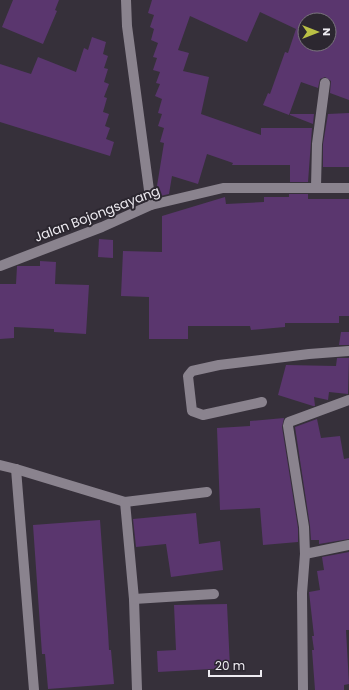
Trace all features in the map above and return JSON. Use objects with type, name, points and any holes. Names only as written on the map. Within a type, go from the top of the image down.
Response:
[{"type":"street","points":[[126,0],[127,26],[151,205]]},
{"type":"street","points":[[316,187],[317,144],[325,83]]},
{"type":"street","name":"Jalan Bojongsayang","points":[[0,266],[102,227],[151,205],[223,188],[349,188]]},
{"type":"street","points":[[262,402],[203,415],[196,413],[192,411],[188,376],[192,371],[219,365],[309,354],[349,351]]},
{"type":"street","points":[[303,690],[302,593],[305,554],[304,527],[288,426],[289,422],[349,400]]},
{"type":"street","points":[[0,466],[16,469],[125,502],[207,492]]},
{"type":"street","points":[[16,469],[34,690]]},
{"type":"street","points":[[125,502],[134,599],[137,690]]},
{"type":"street","points":[[305,554],[349,545]]},
{"type":"street","points":[[134,599],[214,594]]},
{"type":"building","points":[[13,0],[59,0],[55,10],[57,11],[43,44],[2,27]]},
{"type":"building","points":[[152,0],[349,0],[349,100],[330,93],[331,81],[325,77],[320,79],[318,88],[301,82],[289,115],[263,105],[268,93],[270,94],[285,52],[288,53],[296,29],[260,12],[247,42],[190,16],[178,50],[189,53],[183,71],[209,77],[201,114],[261,135],[261,128],[312,128],[308,182],[290,182],[290,165],[232,165],[233,163],[207,154],[198,184],[172,176],[169,194],[156,197],[164,143],[160,142],[164,128],[158,126],[162,114],[158,113],[162,99],[155,96],[160,84],[156,83],[160,72],[153,70],[157,58],[153,57],[158,43],[151,40],[154,29],[150,27],[154,15],[148,13]]},
{"type":"building","points":[[92,37],[106,42],[103,54],[108,56],[104,68],[108,69],[104,82],[109,84],[104,97],[107,98],[103,112],[109,114],[105,126],[110,128],[106,139],[114,142],[110,156],[0,122],[0,64],[31,74],[38,57],[76,72],[84,48],[88,50]]},
{"type":"building","points":[[349,113],[349,167],[323,167],[323,144],[328,114]]},
{"type":"building","points":[[314,114],[313,124],[290,115]]},
{"type":"building","points":[[289,194],[308,194],[308,199],[349,199],[349,316],[339,316],[339,323],[285,323],[285,327],[251,330],[250,326],[188,326],[188,339],[149,339],[149,297],[121,296],[123,251],[162,252],[162,216],[225,197],[226,204],[264,202],[264,197],[289,197]]},
{"type":"building","points":[[99,239],[113,240],[113,258],[98,257]]},
{"type":"building","points":[[40,261],[56,262],[55,284],[89,285],[86,334],[54,332],[54,329],[14,327],[14,338],[0,339],[0,284],[16,284],[17,266],[40,266]]},
{"type":"building","points":[[341,332],[349,332],[349,345],[339,345]]},
{"type":"building","points":[[337,358],[349,358],[348,394],[329,392],[328,400],[314,397],[315,406],[278,395],[286,365],[336,366]]},
{"type":"building","points":[[284,418],[282,427],[298,528],[298,542],[263,545],[260,508],[220,510],[217,428],[250,426],[250,421]]},
{"type":"building","points":[[317,419],[321,438],[340,436],[344,459],[349,458],[349,539],[319,544],[319,540],[311,540],[295,427]]},
{"type":"building","points":[[196,513],[199,544],[220,541],[223,570],[171,577],[166,544],[136,547],[133,519]]},
{"type":"building","points":[[100,520],[109,650],[111,650],[114,684],[48,689],[45,654],[42,654],[33,525]]},
{"type":"building","points":[[349,552],[349,630],[346,630],[349,684],[344,685],[344,690],[315,690],[312,650],[314,650],[312,636],[314,636],[309,592],[320,590],[317,571],[324,570],[322,557]]},
{"type":"building","points":[[227,604],[230,668],[158,672],[157,651],[176,650],[174,605]]}]
